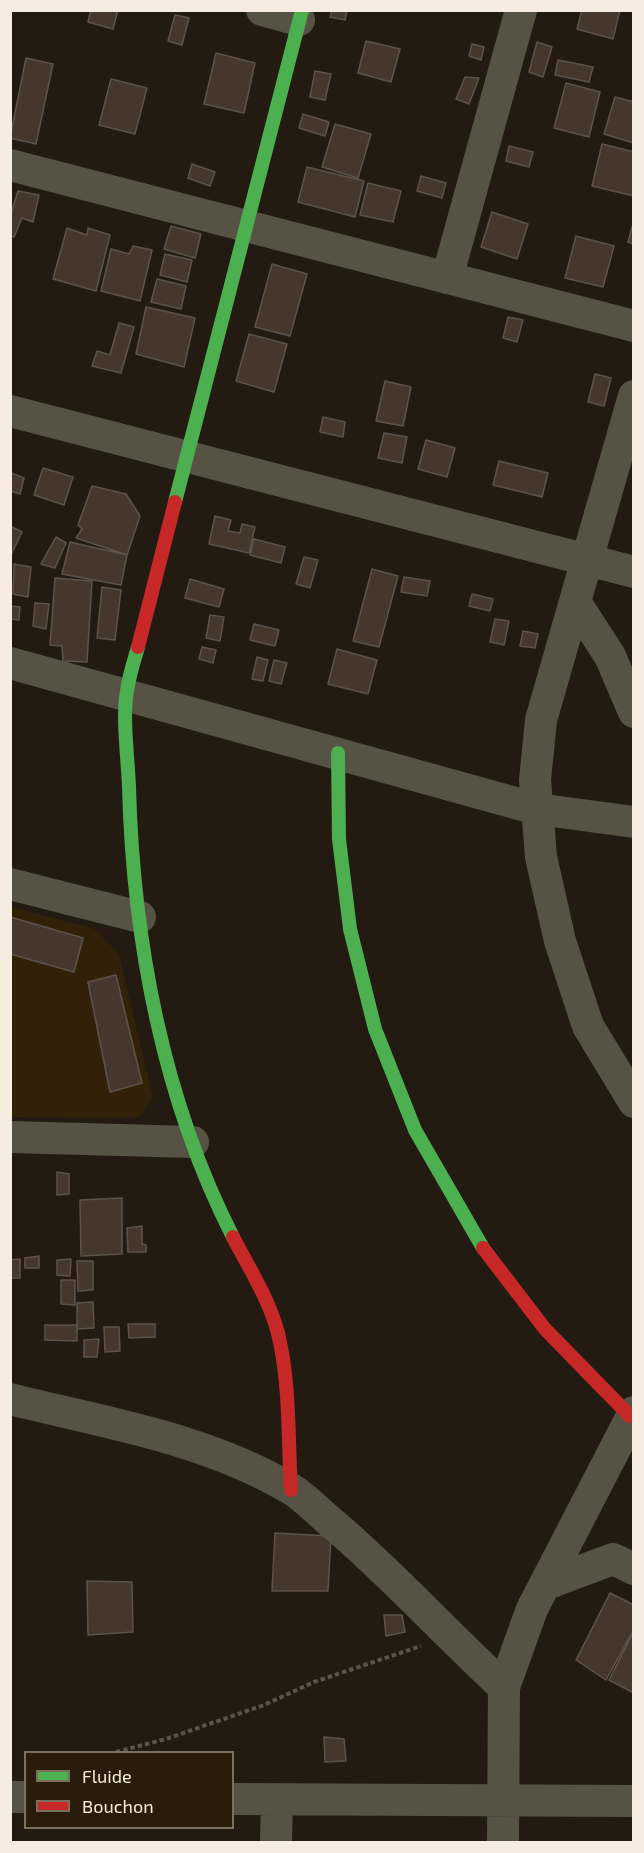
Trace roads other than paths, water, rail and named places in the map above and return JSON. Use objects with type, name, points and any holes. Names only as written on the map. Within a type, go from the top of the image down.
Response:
[{"type":"street","points":[[262,10],[301,15],[126,693],[130,825],[144,960],[171,1072],[207,1186],[264,1298],[280,1340],[285,1374],[291,1490]]},
{"type":"street","points":[[447,278],[521,10]]},
{"type":"street","points":[[10,165],[633,326]]},
{"type":"street","points":[[633,396],[541,720],[535,780],[541,857],[560,941],[588,1026],[633,1102]]},
{"type":"street","points":[[10,411],[633,572]]},
{"type":"street","points":[[575,602],[610,656],[633,712]]},
{"type":"street","points":[[10,663],[126,693],[537,809],[633,822]]},
{"type":"street","points":[[338,753],[339,839],[350,929],[375,1029],[416,1130],[475,1238],[545,1329],[632,1414],[546,1584],[516,1649],[504,1687],[503,1842]]},
{"type":"street","points":[[10,884],[140,917]]},
{"type":"street","points":[[10,1137],[193,1142]]},
{"type":"street","points":[[10,1399],[133,1427],[207,1450],[291,1490],[359,1546],[449,1637],[504,1687]]},
{"type":"street","points":[[546,1584],[613,1559],[633,1569]]},
{"type":"street","points":[[234,1799],[633,1801]]},
{"type":"street","points":[[276,1842],[277,1800]]}]
